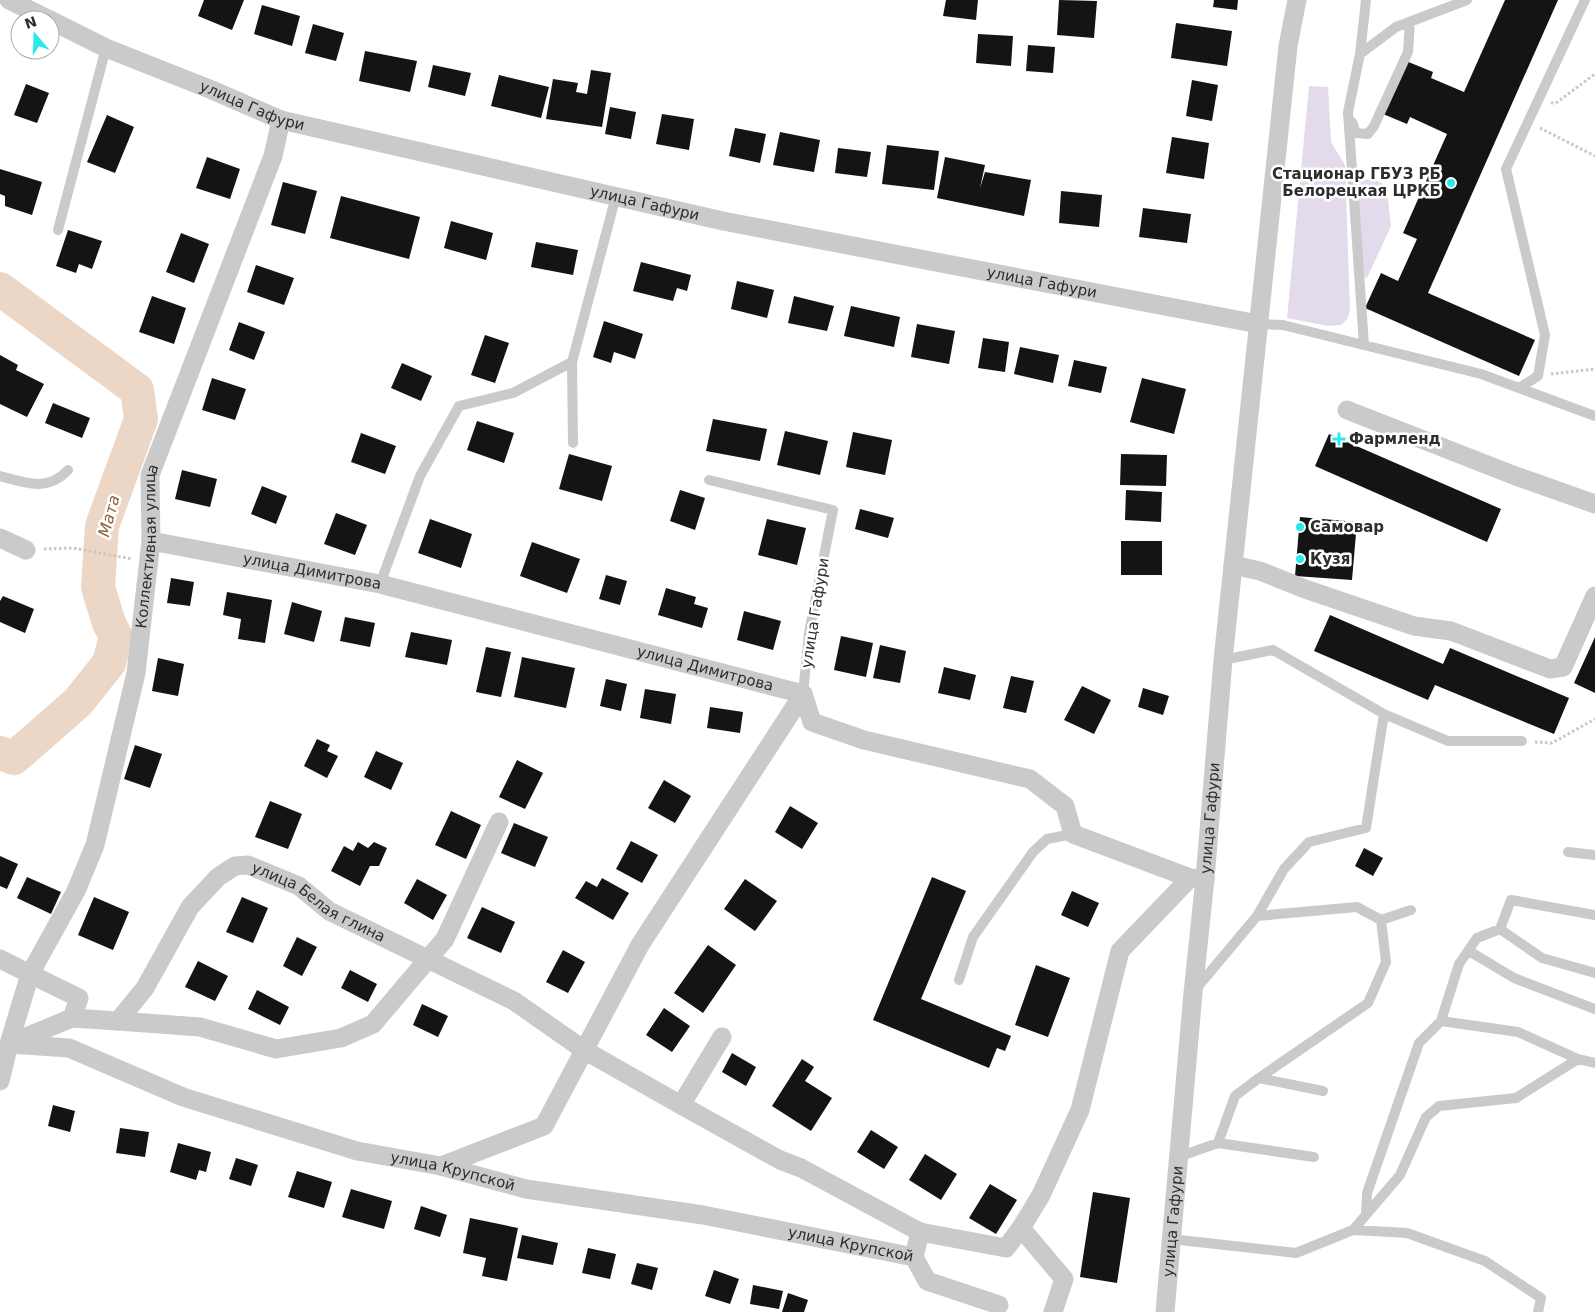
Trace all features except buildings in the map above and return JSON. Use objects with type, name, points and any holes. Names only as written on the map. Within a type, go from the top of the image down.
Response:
[{"type":"street","name":"улица Гафури","points":[[11,0],[30,10]]},
{"type":"street","name":"улица Гафури","points":[[1165,1312],[1193,993],[1198,878],[1288,46],[1296,0]]},
{"type":"street","name":"улица Гафури","points":[[60,25],[106,48],[281,120],[723,221],[1258,324]]},
{"type":"street","name":"Коллективная улица","points":[[30,974],[76,891],[95,845],[136,673],[152,541],[150,474],[273,156],[281,120]]},
{"type":"street","points":[[1347,410],[1513,475],[1595,504]]},
{"type":"street","points":[[0,538],[26,550]]},
{"type":"street","name":"улица Димитрова","points":[[152,541],[380,584],[803,694]]},
{"type":"street","points":[[1233,565],[1260,571],[1305,589],[1414,626],[1451,631],[1550,669],[1563,667],[1595,596]]},
{"type":"street","points":[[803,694],[812,722],[864,740],[1030,779],[1065,806],[1073,834],[1198,878],[1120,950],[1080,1110],[1041,1195],[1021,1228],[1064,1279],[1054,1312]]},
{"type":"street","points":[[441,1166],[544,1126],[640,945],[803,694]]},
{"type":"street","points":[[9,1044],[72,1018],[200,1027],[276,1049],[341,1038],[372,1024],[429,960],[445,939],[499,822]]},
{"type":"street","name":"улица Белая глина","points":[[118,1021],[145,988],[190,907],[218,877],[235,866],[248,865],[299,886],[329,911],[514,1001],[584,1050],[780,1160],[801,1168],[920,1232],[1006,1248],[1021,1228]]},
{"type":"street","points":[[0,959],[79,998],[72,1018]]},
{"type":"street","points":[[0,1081],[30,974]]},
{"type":"street","points":[[681,1105],[722,1036]]},
{"type":"street","name":"улица Крупской","points":[[9,1044],[70,1048],[183,1097],[357,1151],[441,1166],[526,1189],[703,1216],[914,1257],[927,1281],[998,1305]]},
{"type":"street","points":[[914,1257],[920,1232]]},
{"type":"lane","points":[[1364,345],[1348,112],[1360,54],[1366,0]]},
{"type":"lane","points":[[1360,54],[1396,27],[1467,0]]},
{"type":"lane","points":[[1519,388],[1538,376],[1545,335],[1506,169],[1585,0]]},
{"type":"lane","points":[[1348,112],[1356,134],[1368,134],[1374,126],[1408,52],[1410,22]]},
{"type":"lane","points":[[58,230],[106,48]]},
{"type":"lane","points":[[572,443],[572,362],[616,196]]},
{"type":"lane","points":[[1258,324],[1283,325],[1481,374],[1595,416]]},
{"type":"lane","points":[[380,584],[420,476],[459,406],[513,393],[572,362]]},
{"type":"lane","points":[[0,476],[26,483],[46,484],[61,478],[68,470]]},
{"type":"lane","name":"улица Гафури","points":[[709,480],[832,510],[809,633],[803,694]]},
{"type":"lane","points":[[1223,660],[1274,650],[1384,714],[1448,740],[1522,741]]},
{"type":"lane","points":[[1193,993],[1256,916],[1284,869],[1309,842],[1366,828],[1384,714]]},
{"type":"lane","points":[[959,980],[973,937],[1033,852],[1047,839],[1073,834]]},
{"type":"lane","points":[[1568,852],[1595,855]]},
{"type":"lane","points":[[1366,1214],[1367,1193],[1419,1042],[1441,1021],[1459,964],[1478,938],[1500,929],[1511,900],[1595,915]]},
{"type":"lane","points":[[1256,916],[1356,907],[1381,920],[1411,910]]},
{"type":"lane","points":[[1218,1143],[1235,1096],[1368,1003],[1386,962],[1381,920]]},
{"type":"lane","points":[[1500,929],[1542,958],[1595,972]]},
{"type":"lane","points":[[1469,951],[1514,978],[1595,1009]]},
{"type":"lane","points":[[1441,1021],[1518,1032],[1578,1059],[1595,1062]]},
{"type":"lane","points":[[1353,1230],[1400,1175],[1426,1117],[1438,1106],[1516,1098],[1578,1059]]},
{"type":"lane","points":[[1259,1078],[1323,1091]]},
{"type":"lane","points":[[1178,1157],[1218,1143],[1314,1157]]},
{"type":"lane","points":[[1171,1239],[1296,1253],[1353,1230],[1407,1233],[1485,1262],[1541,1298],[1538,1312]]},
{"type":"path","points":[[1538,100],[1556,104],[1595,74]]},
{"type":"path","points":[[1528,122],[1595,156]]},
{"type":"path","points":[[1538,376],[1595,368]]},
{"type":"path","points":[[26,550],[73,548],[132,559]]},
{"type":"path","points":[[1522,741],[1552,744],[1595,719]]},
{"type":"shaded area","points":[[1309,86],[1328,87],[1331,142],[1345,165],[1350,309],[1348,318],[1341,325],[1328,326],[1287,318]]},
{"type":"shaded area","points":[[1368,179],[1376,180],[1383,184],[1387,191],[1391,226],[1367,278],[1361,276],[1357,183]]},
{"type":"waterway","name":"Мата","points":[[0,289],[137,390],[141,419],[102,526],[98,587],[109,623],[116,637],[109,663],[78,702],[14,758],[0,753]]},
{"type":"place","name":"Стационар ГБУЗ РБ Белорецкая ЦРКБ","points":[[1451,183]]},
{"type":"place","name":"Фармленд","points":[[1339,439]]},
{"type":"place","name":"Самовар","points":[[1300,527]]},
{"type":"place","name":"Кузя","points":[[1300,559]]}]
